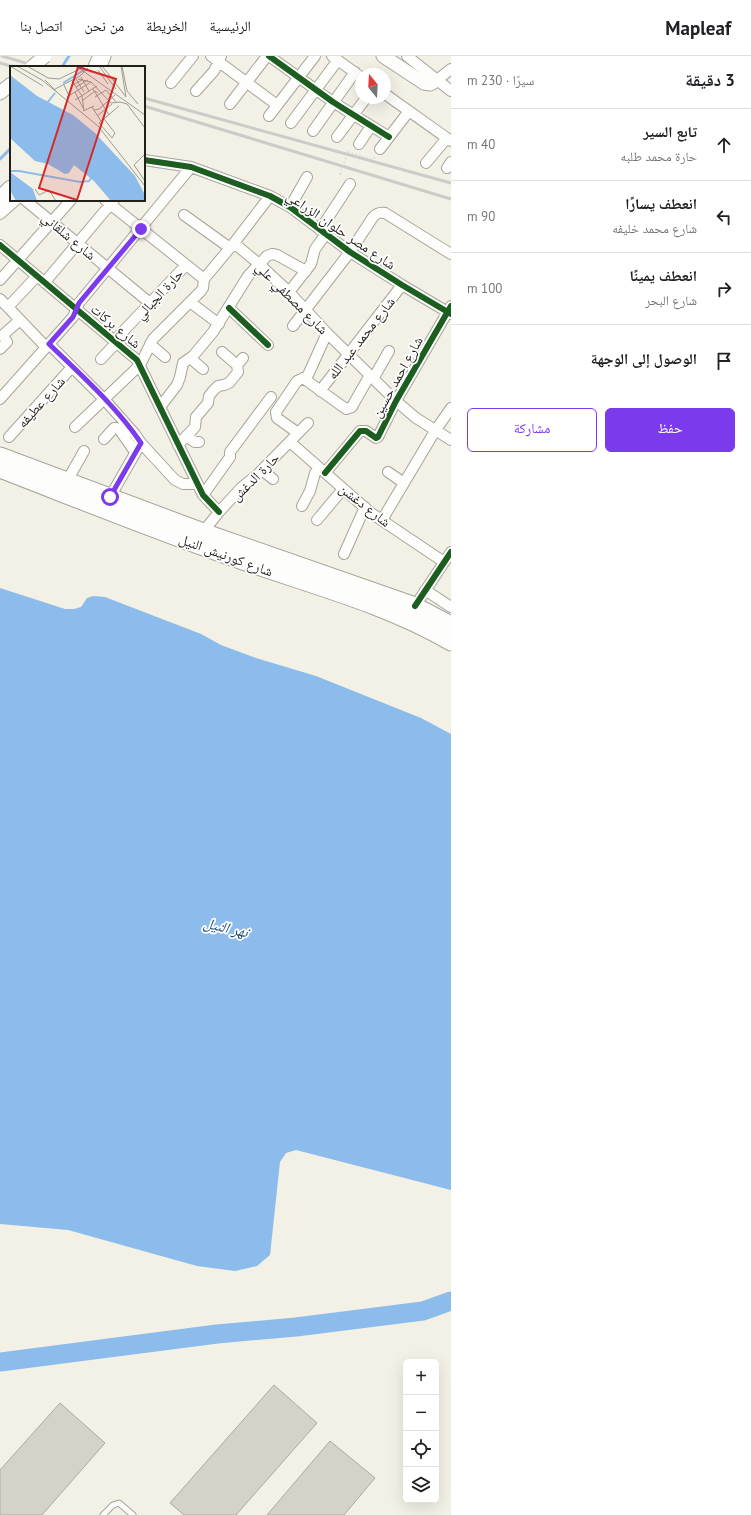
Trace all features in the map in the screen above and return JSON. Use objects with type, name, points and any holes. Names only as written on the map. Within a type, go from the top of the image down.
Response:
[{"type":"highway","points":[[97,66],[102,56]]},
{"type":"highway","points":[[0,200],[10,190]]},
{"type":"highway","name":"شارع كورنيش النيل","points":[[0,456],[204,532],[415,606],[451,625]]},
{"type":"highway","name":"شارع كورنيش النيل","points":[[0,469],[231,557],[341,594],[410,621],[451,642]]},
{"type":"main road","points":[[33,66],[45,56]]},
{"type":"main road","points":[[383,56],[424,83],[430,84],[437,80]]},
{"type":"main road","points":[[0,93],[10,85]]},
{"type":"street","points":[[171,84],[193,56]]},
{"type":"street","points":[[230,104],[268,56],[333,102],[389,137]]},
{"type":"street","points":[[269,116],[315,56]]},
{"type":"street","points":[[413,57],[451,91]]},
{"type":"street","points":[[217,58],[277,105]]},
{"type":"street","points":[[196,92],[214,71],[217,66],[217,58]]},
{"type":"street","points":[[291,123],[316,90],[335,58],[355,73]]},
{"type":"street","points":[[437,80],[451,69]]},
{"type":"street","points":[[313,131],[333,102],[355,78]]},
{"type":"street","points":[[391,98],[449,140],[426,163]]},
{"type":"street","points":[[336,137],[361,104]]},
{"type":"street","points":[[380,149],[409,111]]},
{"type":"street","points":[[359,144],[371,126]]},
{"type":"street","name":"شارع مصر حلوان الزراعي","points":[[146,162],[191,166],[270,196],[290,207],[350,252],[402,285],[450,311]]},
{"type":"street","points":[[0,400],[73,317],[76,308],[191,166]]},
{"type":"street","points":[[290,207],[307,176]]},
{"type":"street","points":[[289,292],[312,261],[315,249],[323,232],[350,184]]},
{"type":"street","points":[[75,427],[140,365],[150,344],[162,328],[204,288],[204,279],[232,246],[270,196]]},
{"type":"street","points":[[0,214],[15,201]]},
{"type":"street","name":"شارع شلقاني","points":[[26,201],[150,303]]},
{"type":"street","points":[[0,280],[70,201]]},
{"type":"street","points":[[8,307],[41,279],[78,243],[110,201],[141,229],[204,279]]},
{"type":"street","points":[[293,326],[350,252],[373,217],[381,212],[385,213],[451,254]]},
{"type":"street","name":"شارع مصطفي علي","points":[[184,215],[259,264],[289,292],[327,333],[396,401],[416,418],[451,440]]},
{"type":"street","name":"شارع بركات","points":[[0,245],[136,358],[197,484],[203,495],[219,512]]},
{"type":"street","points":[[160,407],[177,385],[183,363],[190,358],[219,324],[248,276],[267,256],[272,254],[277,255],[306,271]]},
{"type":"street","name":"حارة الجبالي","points":[[101,359],[150,303],[186,265]]},
{"type":"street","name":"شارع محمد عبد الله","points":[[320,391],[402,285]]},
{"type":"street","points":[[0,299],[20,320],[72,366],[104,399],[135,434],[141,443],[178,482],[183,484],[197,484]]},
{"type":"street","points":[[190,302],[219,324]]},
{"type":"street","points":[[229,308],[268,345]]},
{"type":"street","name":"شارع احمد حسين","points":[[322,470],[360,432],[366,431],[376,438],[378,437],[396,401],[450,311]]},
{"type":"street","points":[[0,349],[6,342],[4,334],[20,320]]},
{"type":"street","points":[[298,433],[277,418],[276,412],[297,380],[304,378],[309,373],[327,333]]},
{"type":"street","points":[[150,344],[165,357]]},
{"type":"street","points":[[178,445],[195,427],[196,417],[208,403],[209,396],[213,391],[218,386],[229,383],[238,372],[240,361],[222,352]]},
{"type":"street","points":[[304,378],[346,409],[354,403],[389,352]]},
{"type":"street","points":[[190,358],[203,369]]},
{"type":"street","name":"شارع عطيفه","points":[[9,437],[72,366]]},
{"type":"street","points":[[203,495],[230,457],[230,452],[272,397]]},
{"type":"street","points":[[382,520],[451,408]]},
{"type":"street","name":"حارة الدغش","points":[[204,532],[219,512],[241,488],[262,470],[308,423]]},
{"type":"street","points":[[104,439],[114,428],[119,429],[135,452]]},
{"type":"street","points":[[186,436],[195,442],[199,442]]},
{"type":"street","name":"شارع دغشن","points":[[290,442],[365,507],[444,562]]},
{"type":"street","points":[[110,497],[141,443]]},
{"type":"street","points":[[67,481],[84,451]]},
{"type":"street","points":[[262,470],[274,479]]},
{"type":"street","points":[[302,506],[310,491],[314,473],[322,470]]},
{"type":"street","points":[[388,472],[404,483]]},
{"type":"street","points":[[317,520],[343,489]]},
{"type":"street","points":[[344,554],[365,507]]},
{"type":"street","points":[[415,606],[451,552]]},
{"type":"street","points":[[425,590],[451,607]]},
{"type":"lane","points":[[103,1515],[113,1505],[119,1503],[133,1515]]},
{"type":"path","points":[[340,174],[348,152],[372,160]]},
{"type":"water","name":"نهر النيل","points":[[0,588],[65,609],[81,607],[87,598],[93,596],[105,597],[201,634],[221,645],[256,658],[316,676],[421,718],[451,734],[451,1190],[296,1150],[286,1153],[280,1162],[270,1255],[257,1266],[235,1271],[197,1266],[68,1230],[0,1224]]},
{"type":"building","points":[[274,1385],[317,1423],[236,1515],[184,1515],[170,1503]]},
{"type":"building","points":[[60,1403],[105,1443],[42,1515],[0,1515],[0,1470]]},
{"type":"building","points":[[330,1441],[375,1478],[344,1515],[267,1515]]},
{"type":"waterway","points":[[63,66],[69,56]]},
{"type":"waterway","points":[[0,159],[10,149]]},
{"type":"waterway","points":[[0,1362],[217,1334],[296,1327],[423,1311],[451,1301]]},
{"type":"railway","points":[[2,56],[36,66]]},
{"type":"railway","points":[[0,63],[10,66]]},
{"type":"railway","points":[[145,98],[451,183]]},
{"type":"railway","points":[[145,106],[451,199]]},
{"type":"cycle path","points":[[269,56],[333,102],[389,137]]},
{"type":"cycle path","points":[[145,160],[191,167],[270,196],[290,207],[350,252],[451,314]]},
{"type":"cycle path","points":[[0,245],[137,360],[203,495],[219,512]]},
{"type":"cycle path","points":[[325,473],[360,431],[366,431],[376,438],[378,437],[396,401],[451,306]]},
{"type":"cycle path","points":[[229,308],[268,345]]},
{"type":"cycle path","points":[[415,606],[451,552]]},
{"type":"route","points":[[110,497],[141,443],[135,434],[104,399],[49,344],[73,317],[79,303],[141,229]]}]
